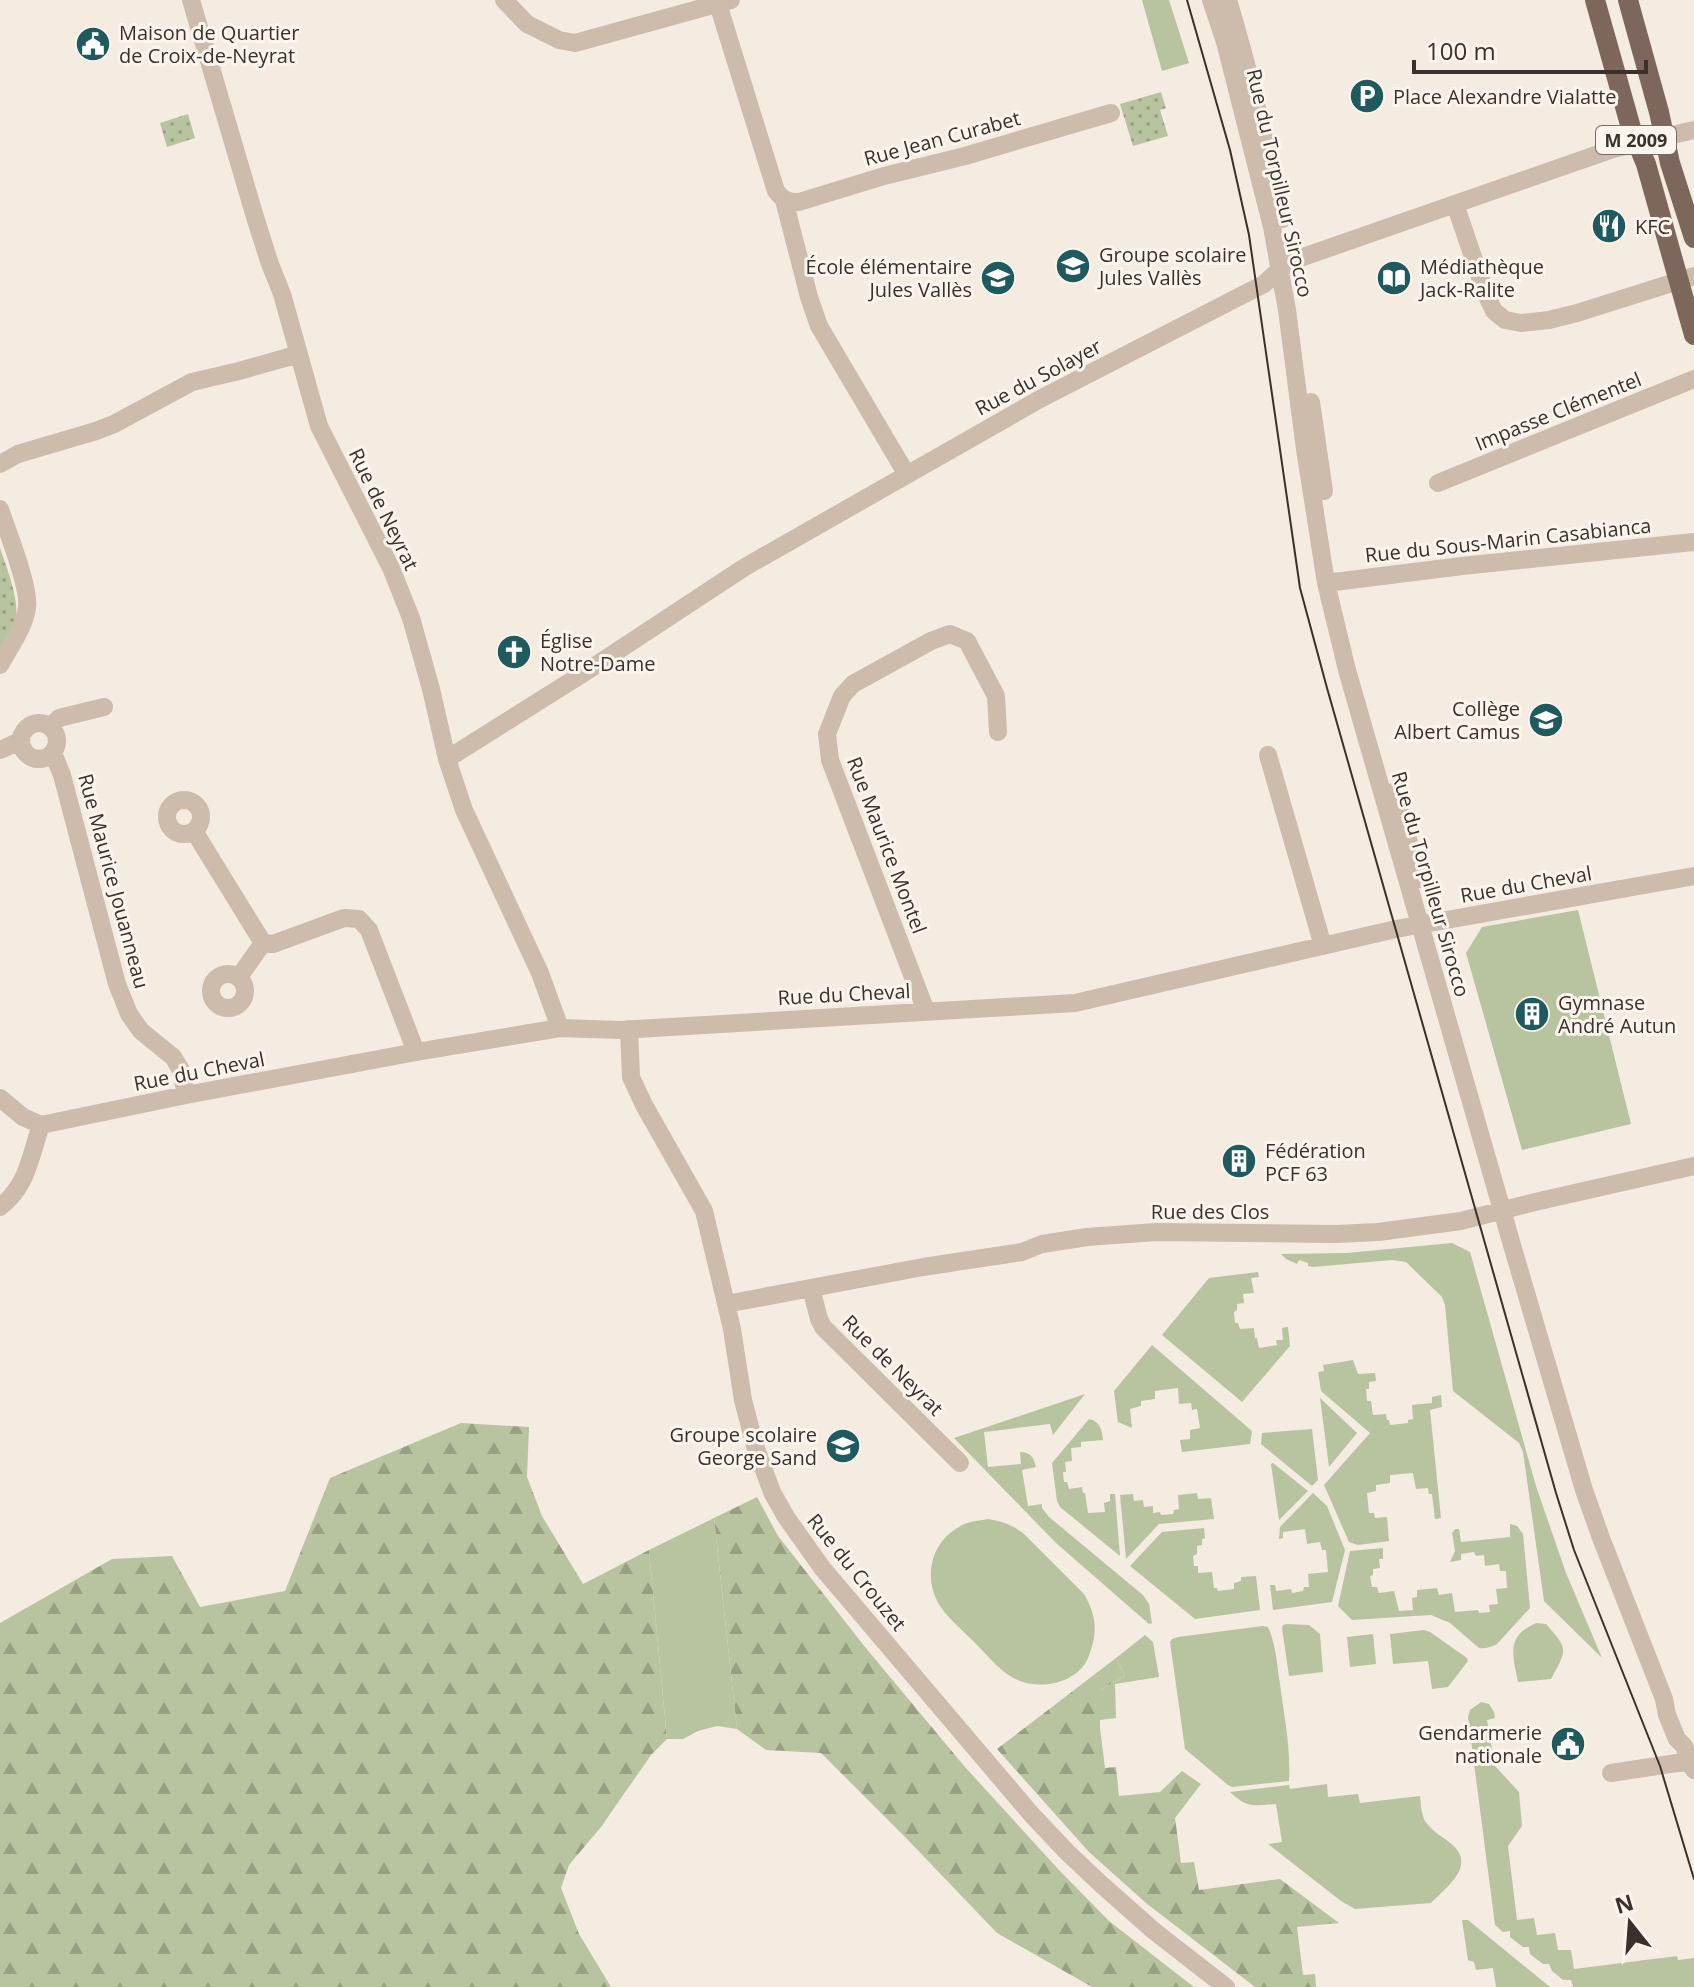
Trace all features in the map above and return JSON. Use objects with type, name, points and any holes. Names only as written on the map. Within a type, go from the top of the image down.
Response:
[{"type":"main road","name":"M 2009","points":[[1595,0],[1631,128],[1686,278],[1694,335]]},
{"type":"main road","name":"M 2009","points":[[1628,0],[1670,163],[1694,238]]},
{"type":"street","name":"Rue de Neyrat","points":[[191,0],[255,217],[282,294],[319,426],[391,568],[411,618],[447,759],[464,810],[540,973],[560,1028]]},
{"type":"street","points":[[504,0],[527,24],[559,40],[575,43],[725,2],[776,191],[784,200],[819,326],[907,475]]},
{"type":"street","name":"Rue du Torpilleur Sirocco","points":[[1211,0],[1225,42],[1272,227],[1286,266]]},
{"type":"street","name":"Rue du Torpilleur Sirocco","points":[[1228,0],[1262,127],[1286,266],[1305,449],[1356,705],[1426,924],[1508,1208],[1584,1490],[1664,1699],[1672,1728],[1690,1759]]},
{"type":"street","name":"Rue Jean Curabet","points":[[784,200],[799,202],[1111,113]]},
{"type":"street","name":"Rue du Solayer","points":[[447,759],[745,567],[1040,399],[1264,284],[1303,257],[1613,149],[1694,130]]},
{"type":"street","points":[[1455,204],[1485,292],[1494,311],[1505,320],[1521,323],[1549,320],[1686,278]]},
{"type":"street","points":[[0,464],[18,454],[114,424],[192,382],[299,354]]},
{"type":"street","name":"Impasse Clémentel","points":[[1438,483],[1694,379]]},
{"type":"street","points":[[0,509],[23,580],[27,606],[0,665]]},
{"type":"street","name":"Rue du Sous-Marin Casabianca","points":[[1332,582],[1694,542]]},
{"type":"street","name":"Rue Maurice Montel","points":[[926,1011],[830,760],[827,734],[842,696],[853,684],[931,641],[950,634],[967,641],[996,696],[998,732]]},
{"type":"street","points":[[51,726],[59,718],[104,707]]},
{"type":"street","points":[[33,723],[51,726],[58,742],[53,753],[42,759],[25,753],[20,741],[24,730],[33,723]]},
{"type":"street","points":[[0,750],[20,741]]},
{"type":"street","name":"Rue Maurice Jouanneau","points":[[53,753],[62,775],[117,984],[129,1014],[141,1031],[173,1057],[181,1070],[186,1095]]},
{"type":"street","points":[[1268,755],[1323,946]]},
{"type":"street","points":[[194,831],[263,943]]},
{"type":"street","name":"Rue du Cheval","points":[[41,1125],[416,1052],[560,1028],[629,1029],[1075,1003],[1426,924],[1694,876]]},
{"type":"street","points":[[263,943],[273,944],[344,918],[359,919],[369,930],[416,1052]]},
{"type":"street","points":[[239,977],[263,943]]},
{"type":"street","name":"Rue du Crouzet","points":[[629,1029],[631,1077],[704,1211],[732,1329],[743,1400],[763,1472],[786,1517],[805,1545],[1032,1815],[1067,1852],[1154,1931],[1226,1987]]},
{"type":"street","points":[[0,1098],[23,1117],[41,1125],[28,1170],[18,1189],[0,1207]]},
{"type":"street","name":"Rue des Clos","points":[[726,1304],[1022,1252],[1042,1244],[1087,1237],[1156,1232],[1336,1234],[1461,1221],[1694,1166]]},
{"type":"street","name":"Rue de Neyrat","points":[[811,1288],[823,1327],[960,1463]]},
{"type":"street","points":[[1611,1773],[1690,1759]]},
{"type":"green space","points":[[1142,0],[1169,0],[1189,63],[1162,71]]},
{"type":"green space","points":[[1161,92],[1166,108],[1160,110],[1168,136],[1133,146],[1120,104]]},
{"type":"green space","points":[[188,114],[195,138],[167,147],[160,123]]},
{"type":"green space","points":[[0,548],[16,609],[12,630],[0,651]]},
{"type":"green space","points":[[1578,910],[1631,1124],[1522,1150],[1466,953],[1482,927]]},
{"type":"green space","points":[[1452,1243],[1470,1252],[1536,1486],[1566,1573],[1602,1658],[1544,1601],[1523,1452],[1519,1443],[1453,1391],[1442,1297],[1406,1262],[1392,1260],[1313,1267],[1299,1260],[1297,1264],[1281,1254],[1347,1253]]},
{"type":"green space","points":[[1258,1272],[1259,1277],[1251,1278],[1254,1293],[1243,1294],[1244,1303],[1237,1304],[1235,1323],[1240,1329],[1254,1328],[1259,1348],[1277,1345],[1276,1340],[1283,1340],[1282,1328],[1288,1327],[1290,1346],[1242,1402],[1162,1335],[1209,1278]]},
{"type":"green space","points":[[1152,1345],[1252,1431],[1250,1444],[1182,1452],[1180,1440],[1190,1439],[1190,1430],[1200,1428],[1197,1409],[1192,1410],[1191,1403],[1179,1404],[1178,1388],[1155,1391],[1155,1399],[1141,1401],[1141,1406],[1130,1409],[1132,1428],[1118,1422],[1114,1391]]},
{"type":"green space","points":[[1353,1360],[1358,1374],[1375,1373],[1376,1381],[1369,1382],[1369,1389],[1366,1389],[1367,1401],[1371,1401],[1373,1415],[1386,1414],[1390,1425],[1408,1423],[1413,1419],[1412,1405],[1432,1403],[1432,1397],[1441,1395],[1442,1407],[1430,1410],[1441,1518],[1435,1519],[1432,1494],[1429,1494],[1428,1488],[1416,1489],[1413,1473],[1390,1475],[1390,1483],[1376,1485],[1376,1491],[1367,1493],[1369,1513],[1374,1513],[1375,1518],[1387,1517],[1389,1541],[1358,1545],[1349,1542],[1324,1485],[1370,1433],[1321,1391],[1318,1372],[1324,1371],[1323,1365]]},
{"type":"green space","points":[[1085,1394],[1053,1435],[1050,1424],[984,1432],[988,1467],[1021,1464],[1020,1452],[1031,1456],[1036,1467],[1022,1470],[1028,1506],[1042,1504],[1049,1517],[1143,1595],[1149,1604],[1152,1623],[1149,1624],[1056,1543],[954,1438]]},
{"type":"green space","points":[[1320,1398],[1357,1433],[1329,1467]]},
{"type":"green space","points":[[1089,1419],[1100,1426],[1103,1440],[1081,1442],[1081,1447],[1071,1448],[1072,1461],[1065,1462],[1064,1482],[1067,1482],[1069,1489],[1082,1487],[1088,1513],[1105,1512],[1104,1503],[1110,1501],[1110,1494],[1115,1494],[1120,1556],[1060,1507],[1057,1501],[1052,1463]]},
{"type":"green space","points":[[461,1423],[529,1427],[527,1477],[542,1516],[583,1584],[649,1550],[667,1739],[651,1755],[601,1827],[569,1865],[561,1888],[579,1934],[611,1987],[0,1987],[0,1623],[112,1559],[172,1556],[200,1607],[285,1591],[330,1478]]},
{"type":"green space","points":[[1312,1429],[1318,1480],[1312,1486],[1261,1444],[1262,1433]]},
{"type":"green space","points":[[1271,1464],[1308,1491],[1279,1520]]},
{"type":"green space","points":[[1197,1493],[1198,1499],[1211,1498],[1214,1519],[1159,1524],[1126,1559],[1120,1495],[1133,1494],[1134,1501],[1143,1500],[1144,1507],[1153,1506],[1153,1513],[1160,1512],[1161,1515],[1173,1514],[1174,1510],[1179,1509],[1178,1495]]},
{"type":"green space","points":[[1313,1493],[1327,1506],[1345,1550],[1332,1602],[1273,1610],[1270,1585],[1275,1585],[1276,1591],[1303,1591],[1304,1587],[1309,1587],[1308,1574],[1328,1572],[1326,1550],[1322,1550],[1320,1542],[1307,1544],[1305,1529],[1283,1532],[1283,1538],[1279,1539],[1280,1527]]},
{"type":"green space","points":[[757,1497],[778,1536],[965,1767],[1109,1921],[1194,1987],[1092,1987],[997,1933],[821,1753],[766,1750],[737,1729],[714,1518]]},
{"type":"green space","points":[[714,1518],[737,1729],[717,1726],[683,1739],[667,1739],[649,1550]]},
{"type":"green space","points":[[988,1519],[1007,1524],[1023,1533],[1084,1594],[1094,1618],[1095,1633],[1088,1658],[1068,1678],[1039,1685],[1008,1675],[940,1606],[931,1573],[932,1562],[941,1542],[969,1522]]},
{"type":"green space","points":[[1510,1524],[1517,1526],[1523,1534],[1530,1608],[1495,1645],[1479,1648],[1450,1623],[1431,1615],[1352,1620],[1338,1606],[1350,1551],[1383,1548],[1380,1568],[1373,1569],[1370,1576],[1372,1587],[1377,1587],[1379,1593],[1394,1591],[1399,1611],[1413,1610],[1412,1598],[1417,1597],[1417,1590],[1437,1588],[1439,1595],[1452,1593],[1455,1612],[1490,1612],[1489,1605],[1498,1604],[1496,1589],[1507,1588],[1506,1571],[1500,1571],[1499,1564],[1485,1566],[1484,1555],[1476,1556],[1474,1552],[1461,1554],[1461,1560],[1450,1562],[1455,1551],[1452,1533],[1459,1529],[1461,1542],[1510,1537]]},
{"type":"green space","points":[[1204,1528],[1205,1538],[1193,1556],[1198,1573],[1212,1572],[1214,1588],[1218,1591],[1234,1589],[1234,1583],[1241,1581],[1241,1577],[1256,1576],[1260,1610],[1195,1619],[1130,1566],[1162,1532]]},
{"type":"green space","points":[[1536,1623],[1546,1624],[1562,1645],[1563,1655],[1551,1679],[1518,1682],[1513,1655],[1515,1641],[1526,1628]]},
{"type":"green space","points":[[1286,1624],[1309,1625],[1320,1634],[1323,1672],[1289,1676],[1282,1628]]},
{"type":"green space","points":[[1268,1627],[1276,1655],[1288,1744],[1289,1781],[1232,1787],[1185,1749],[1170,1642],[1178,1637]]},
{"type":"green space","points":[[1424,1630],[1467,1658],[1468,1661],[1448,1687],[1432,1689],[1428,1661],[1393,1664],[1390,1634]]},
{"type":"green space","points":[[1373,1634],[1376,1664],[1350,1667],[1347,1637]]},
{"type":"green space","points":[[1145,1635],[1153,1642],[1159,1677],[1115,1684],[1116,1718],[1100,1720],[1100,1690],[1125,1676],[1116,1658]]},
{"type":"green space","points":[[1116,1658],[1125,1676],[1100,1690],[1100,1728],[1105,1768],[1116,1767],[1119,1796],[1160,1792],[1182,1771],[1201,1784],[1175,1818],[1181,1863],[1194,1862],[1199,1890],[1280,1879],[1339,1923],[1297,1927],[1303,1975],[1315,1974],[1316,1987],[1255,1987],[1146,1903],[1089,1852],[997,1749]]},
{"type":"green space","points":[[1481,1702],[1489,1704],[1494,1712],[1495,1718],[1487,1720],[1495,1766],[1519,1792],[1522,1826],[1508,1846],[1517,1920],[1534,1918],[1537,1935],[1555,1933],[1558,1950],[1571,1950],[1574,1969],[1677,1956],[1678,1960],[1694,1958],[1694,1987],[1573,1987],[1571,1980],[1563,1980],[1549,1964],[1543,1964],[1530,1954],[1529,1947],[1523,1947],[1510,1937],[1510,1931],[1503,1932],[1495,1925],[1468,1717],[1470,1710]]},
{"type":"green space","points":[[1327,1784],[1328,1797],[1358,1794],[1360,1803],[1420,1796],[1425,1821],[1457,1850],[1461,1858],[1458,1874],[1431,1903],[1355,1909],[1268,1844],[1282,1842],[1276,1804],[1251,1805],[1230,1792]]},
{"type":"green space","points":[[1462,1920],[1468,1920],[1550,1987],[1496,1987],[1493,1968],[1476,1970],[1474,1962],[1468,1960]]},
{"type":"tram line","points":[[1187,0],[1230,150],[1249,235],[1300,588],[1556,1493],[1574,1550],[1660,1766],[1694,1879]]},
{"type":"place","name":"Maison de Quartier de Croix-de-Neyrat","points":[[93,44]]},
{"type":"place","name":"Place Alexandre Vialatte","points":[[1367,96]]},
{"type":"place","name":"KFC","points":[[1609,226]]},
{"type":"place","name":"Groupe scolaire Jules Vallès","points":[[1073,266]]},
{"type":"place","name":"École élémentaire Jules Vallès","points":[[998,278]]},
{"type":"place","name":"Médiathèque Jack-Ralite","points":[[1394,278]]},
{"type":"place","name":"Église Notre-Dame","points":[[514,652]]},
{"type":"place","name":"Collège Albert Camus","points":[[1546,720]]},
{"type":"place","name":"Gymnase André Autun","points":[[1532,1014]]},
{"type":"place","name":"Fédération PCF 63","points":[[1239,1161]]},
{"type":"place","name":"Groupe scolaire George Sand","points":[[843,1446]]},
{"type":"place","name":"Gendarmerie nationale","points":[[1568,1744]]}]
